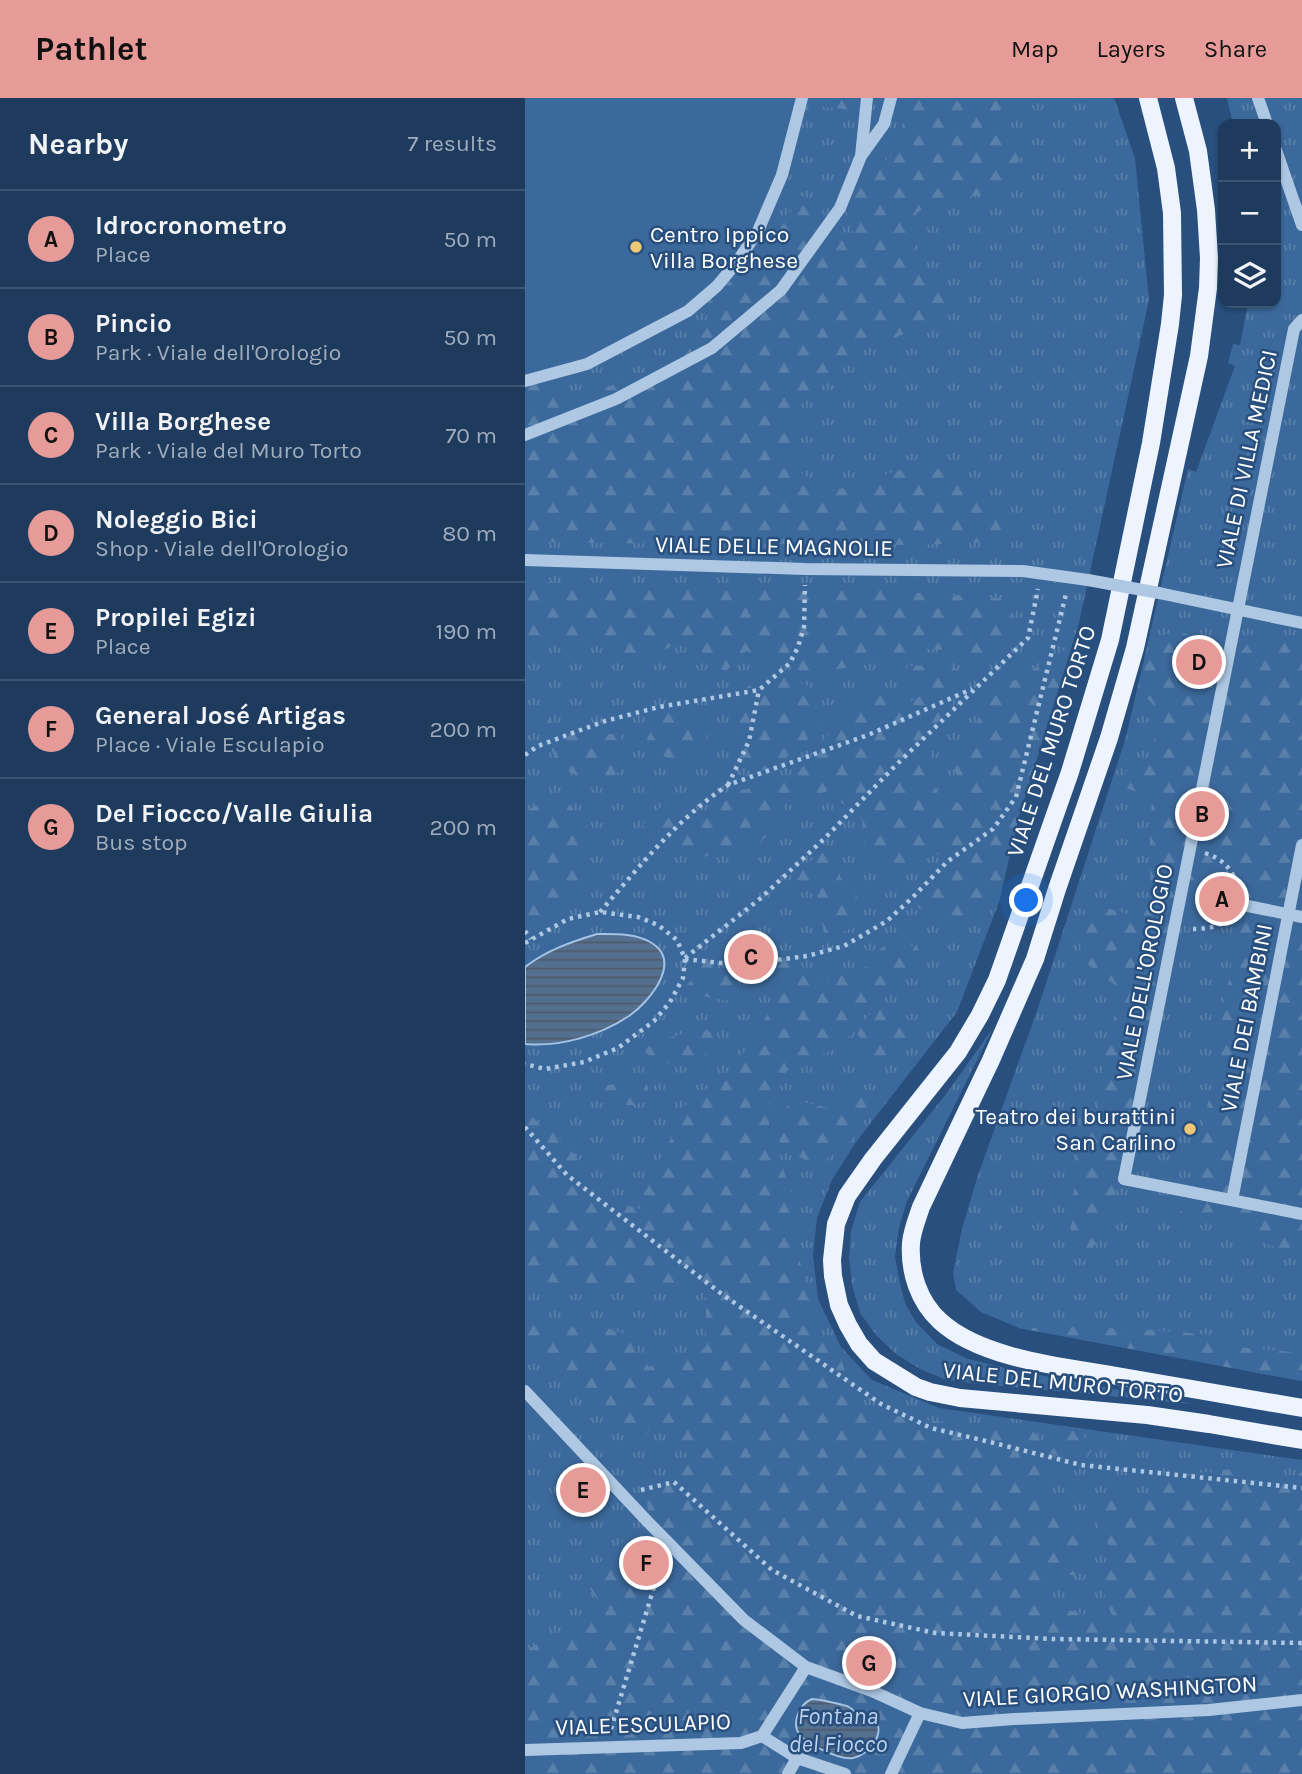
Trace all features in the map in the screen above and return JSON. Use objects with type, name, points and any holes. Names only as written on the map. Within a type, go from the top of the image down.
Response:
[{"type":"main road","name":"VIALE DEL MURO TORTO","points":[[1148,98],[1166,168],[1172,214],[1173,295],[1150,443],[1110,640],[1070,772],[997,980],[980,1016],[958,1052],[873,1158],[847,1196],[836,1224],[832,1260],[835,1294],[859,1344],[874,1361],[916,1387],[930,1392],[961,1398],[1147,1415],[1302,1440]]},
{"type":"main road","name":"VIALE DEL MURO TORTO","points":[[1184,98],[1198,151],[1205,200],[1209,248],[1208,288],[1199,356],[1138,635],[1115,719],[1035,959],[992,1060],[913,1230],[913,1269],[924,1301],[941,1322],[971,1341],[994,1350],[1074,1368],[1302,1408]]},
{"type":"street","points":[[525,381],[587,363],[688,312],[717,286],[758,231],[782,175],[802,98]]},
{"type":"street","points":[[861,156],[867,98]]},
{"type":"street","points":[[525,435],[616,399],[712,348],[781,290],[840,208],[861,156],[884,124],[891,98]]},
{"type":"street","points":[[1258,98],[1265,119]]},
{"type":"street","points":[[1281,164],[1302,225]]},
{"type":"street","name":"VIALE DI VILLA MEDICI","points":[[1237,608],[1294,329],[1302,320]]},
{"type":"street","name":"VIALE DELLE MAGNOLIE","points":[[525,560],[805,569],[1023,571],[1159,593],[1302,623]]},
{"type":"street","name":"VIALE DELL'OROLOGIO","points":[[1232,1200],[1124,1179],[1237,608]]},
{"type":"street","name":"VIALE DEI BAMBINI","points":[[1232,1200],[1302,845]]},
{"type":"street","points":[[1238,904],[1302,917]]},
{"type":"street","points":[[1232,1200],[1302,1214]]},
{"type":"street","name":"VIALE GIORGIO WASHINGTON","points":[[525,1391],[744,1620],[806,1667],[873,1691],[920,1713],[962,1723],[1209,1710],[1302,1700]]},
{"type":"street","points":[[806,1667],[762,1737],[797,1758],[845,1774]]},
{"type":"street","points":[[891,1774],[920,1713]]},
{"type":"street","name":"VIALE ESCULAPIO","points":[[525,1750],[741,1743],[762,1737]]},
{"type":"street","points":[[788,1774],[797,1758]]},
{"type":"path","points":[[525,755],[538,746],[605,721],[659,707],[759,690],[790,663],[799,647],[804,627],[805,569]]},
{"type":"path","points":[[684,959],[761,898],[1028,638],[1041,573]]},
{"type":"path","points":[[684,959],[754,963],[807,956],[844,946],[887,921],[947,861],[993,829],[1016,797],[1070,577]]},
{"type":"path","points":[[600,912],[651,853],[708,798],[728,785],[868,734],[976,688]]},
{"type":"path","points":[[728,785],[749,741],[759,690]]},
{"type":"path","points":[[1174,928],[1203,929],[1226,922],[1238,904],[1241,890],[1231,869],[1214,856],[1191,848]]},
{"type":"path","points":[[525,943],[568,919],[600,912],[638,917],[658,925],[677,940],[684,959],[683,978],[670,1002],[654,1021],[618,1048],[584,1062],[545,1069],[525,1064]]},
{"type":"path","points":[[525,931],[531,939]]},
{"type":"path","points":[[641,1490],[674,1482],[772,1570],[857,1616],[935,1633],[1054,1639],[1302,1643]]},
{"type":"path","points":[[605,1746],[657,1577],[677,1551]]},
{"type":"green space","points":[[525,98],[1114,98],[1135,158],[1149,300],[1079,623],[1018,819],[999,902],[957,1012],[856,1142],[832,1180],[817,1218],[813,1255],[818,1299],[841,1347],[872,1380],[939,1408],[1302,1460],[1302,1774],[525,1774]]},
{"type":"green space","name":"Centro Ippico Villa Borghese","points":[[525,98],[802,98],[758,231],[688,311],[587,364],[525,381]]},
{"type":"green space","points":[[708,98],[861,98],[861,111],[816,106],[785,122],[729,258],[788,260],[773,234],[803,196],[816,201],[838,240],[856,239],[836,197],[899,150],[906,98],[1003,98],[1000,112],[1020,159],[995,194],[945,198],[916,213],[913,259],[948,304],[906,333],[862,351],[791,413],[795,470],[834,491],[919,464],[960,475],[1002,526],[993,542],[913,545],[525,541],[525,322]],"holes":[[[699,293],[708,319],[687,353],[651,377],[603,388],[592,413],[567,409],[543,385],[577,348]]]},
{"type":"green space","points":[[1227,98],[1302,98],[1302,1381],[1019,1328],[981,1312],[956,1290],[953,1273],[962,1229],[978,1175],[1037,1011],[1126,737],[1188,469],[1196,472],[1235,366],[1228,363],[1233,344],[1240,345],[1247,308],[1281,308],[1281,119],[1232,119]]},
{"type":"green space","points":[[525,581],[620,586],[829,587],[1011,599],[1012,639],[989,654],[917,648],[878,662],[810,674],[746,651],[726,671],[702,662],[702,642],[676,644],[636,663],[620,657],[610,643],[525,639]]},
{"type":"green space","points":[[1179,631],[1203,644],[1222,666],[1236,660],[1252,641],[1273,637],[1302,641],[1302,1255],[1249,1239],[1233,1217],[1225,1213],[1186,1214],[1177,1209],[1176,1201],[1197,1179],[1197,1159],[1235,941],[1244,918],[1232,889],[1217,881],[1208,884],[1193,898],[1176,903],[1117,1190],[1092,1250],[1077,1245],[1070,1228],[1075,1159],[1083,1137],[1098,1117],[1097,1097],[1120,994],[1116,985],[1089,965],[1081,951],[1080,942],[1084,925],[1100,909],[1134,915],[1147,904],[1152,895],[1149,861],[1152,797],[1128,789],[1123,781],[1129,768],[1147,762],[1152,753],[1158,713],[1139,687],[1147,650],[1159,636]]},
{"type":"green space","points":[[1072,645],[1018,819],[999,902],[966,924],[934,918],[914,905],[939,881],[954,861],[938,854],[895,870],[865,847],[862,820],[828,791],[786,803],[773,828],[757,847],[720,850],[698,860],[660,851],[642,825],[663,805],[706,820],[720,795],[769,784],[800,770],[857,698],[882,692],[913,701],[926,692],[908,683],[907,666],[952,665],[968,681],[929,733],[936,792],[987,817],[1014,819],[973,799],[952,767],[992,694]]},
{"type":"green space","points":[[766,672],[808,686],[819,702],[816,733],[791,752],[780,766],[750,772],[731,751],[740,733],[738,695]]},
{"type":"green space","points":[[683,709],[707,732],[704,753],[683,763],[654,753],[647,739],[659,714]]},
{"type":"green space","points":[[545,718],[559,726],[593,736],[621,733],[622,769],[611,778],[585,779],[564,769],[555,758],[548,740],[537,728]]},
{"type":"green space","points":[[557,796],[587,820],[583,888],[566,911],[525,930],[525,811]]},
{"type":"green space","points":[[832,845],[842,854],[840,877],[862,903],[859,923],[826,943],[817,897],[800,884],[795,876]]},
{"type":"green space","points":[[722,937],[716,970],[731,976],[740,986],[735,1002],[691,994],[686,986],[704,963],[710,946]]},
{"type":"green space","points":[[896,937],[919,949],[914,973],[869,1004],[846,1041],[807,1064],[787,1071],[770,1095],[769,1128],[791,1192],[795,1243],[819,1332],[839,1353],[852,1391],[872,1413],[964,1425],[1029,1426],[1045,1446],[1047,1436],[1060,1428],[1081,1433],[1092,1450],[1084,1462],[1052,1454],[1046,1502],[1073,1525],[1086,1541],[1078,1575],[1047,1575],[1032,1590],[1051,1602],[1080,1614],[1113,1618],[1103,1592],[1106,1571],[1123,1555],[1108,1544],[1098,1523],[1112,1498],[1141,1499],[1173,1476],[1255,1466],[1263,1484],[1292,1482],[1302,1471],[1302,1774],[525,1774],[525,1682],[530,1648],[562,1631],[569,1633],[598,1601],[583,1578],[623,1541],[649,1523],[647,1502],[660,1482],[696,1448],[652,1427],[644,1438],[525,1350],[525,1192],[529,1189],[525,1184],[525,1113],[554,1133],[580,1160],[589,1195],[643,1210],[644,1189],[676,1129],[675,1117],[689,1100],[732,1071],[778,998],[767,961],[782,952],[799,960],[806,973],[821,981],[879,963],[880,949]],"holes":[[[532,1281],[673,1290],[706,1281],[706,1347],[649,1367],[624,1334],[590,1322],[560,1331],[526,1310]]]},
{"type":"green space","points":[[897,1008],[911,1023],[906,1053],[878,1070],[861,1063],[863,1043],[857,1033],[873,1009]]},
{"type":"green space","points":[[703,1028],[717,1036],[712,1049],[689,1068],[656,1061],[643,1050],[658,1041]]},
{"type":"green space","points":[[993,1028],[906,1203],[895,1258],[905,1303],[915,1321],[937,1344],[968,1359],[1193,1404],[944,1379],[920,1369],[896,1354],[876,1335],[860,1313],[852,1285],[849,1258],[851,1231],[860,1202],[946,1094]]},
{"type":"green space","points":[[625,1081],[647,1084],[649,1094],[644,1100],[633,1105],[599,1099],[598,1088]]},
{"type":"green space","points":[[856,1088],[868,1106],[847,1146],[816,1165],[785,1150],[774,1132],[788,1105],[807,1103],[833,1109]]},
{"type":"green space","points":[[1080,1327],[1236,1337],[1238,1347],[1302,1353],[1302,1381],[1019,1328]]},
{"type":"water","points":[[1218,881],[1230,887],[1236,899],[1230,911],[1218,917],[1206,911],[1200,899],[1206,887]]},
{"type":"water","points":[[597,934],[625,935],[650,942],[660,950],[664,960],[660,981],[637,1010],[605,1029],[565,1042],[525,1044],[525,967],[551,951]]},
{"type":"water","name":"Fontana del Fiocco","points":[[812,1699],[843,1705],[871,1716],[878,1729],[875,1742],[859,1756],[847,1758],[822,1750],[806,1740],[797,1730],[796,1720],[805,1703]]},
{"type":"place","name":"Centro Ippico Villa Borghese","points":[[636,247]]},
{"type":"place","name":"Noleggio Bici","points":[[1199,662]]},
{"type":"place","name":"Pincio","points":[[1202,814]]},
{"type":"place","name":"Idrocronometro","points":[[1222,899]]},
{"type":"place","name":"Villa Borghese","points":[[751,957]]},
{"type":"place","name":"Teatro dei burattini San Carlino","points":[[1190,1129]]},
{"type":"place","name":"Propilei Egizi","points":[[583,1490]]},
{"type":"place","name":"General José Artigas","points":[[646,1563]]},
{"type":"place","name":"Del Fiocco/Valle Giulia","points":[[869,1663]]}]
